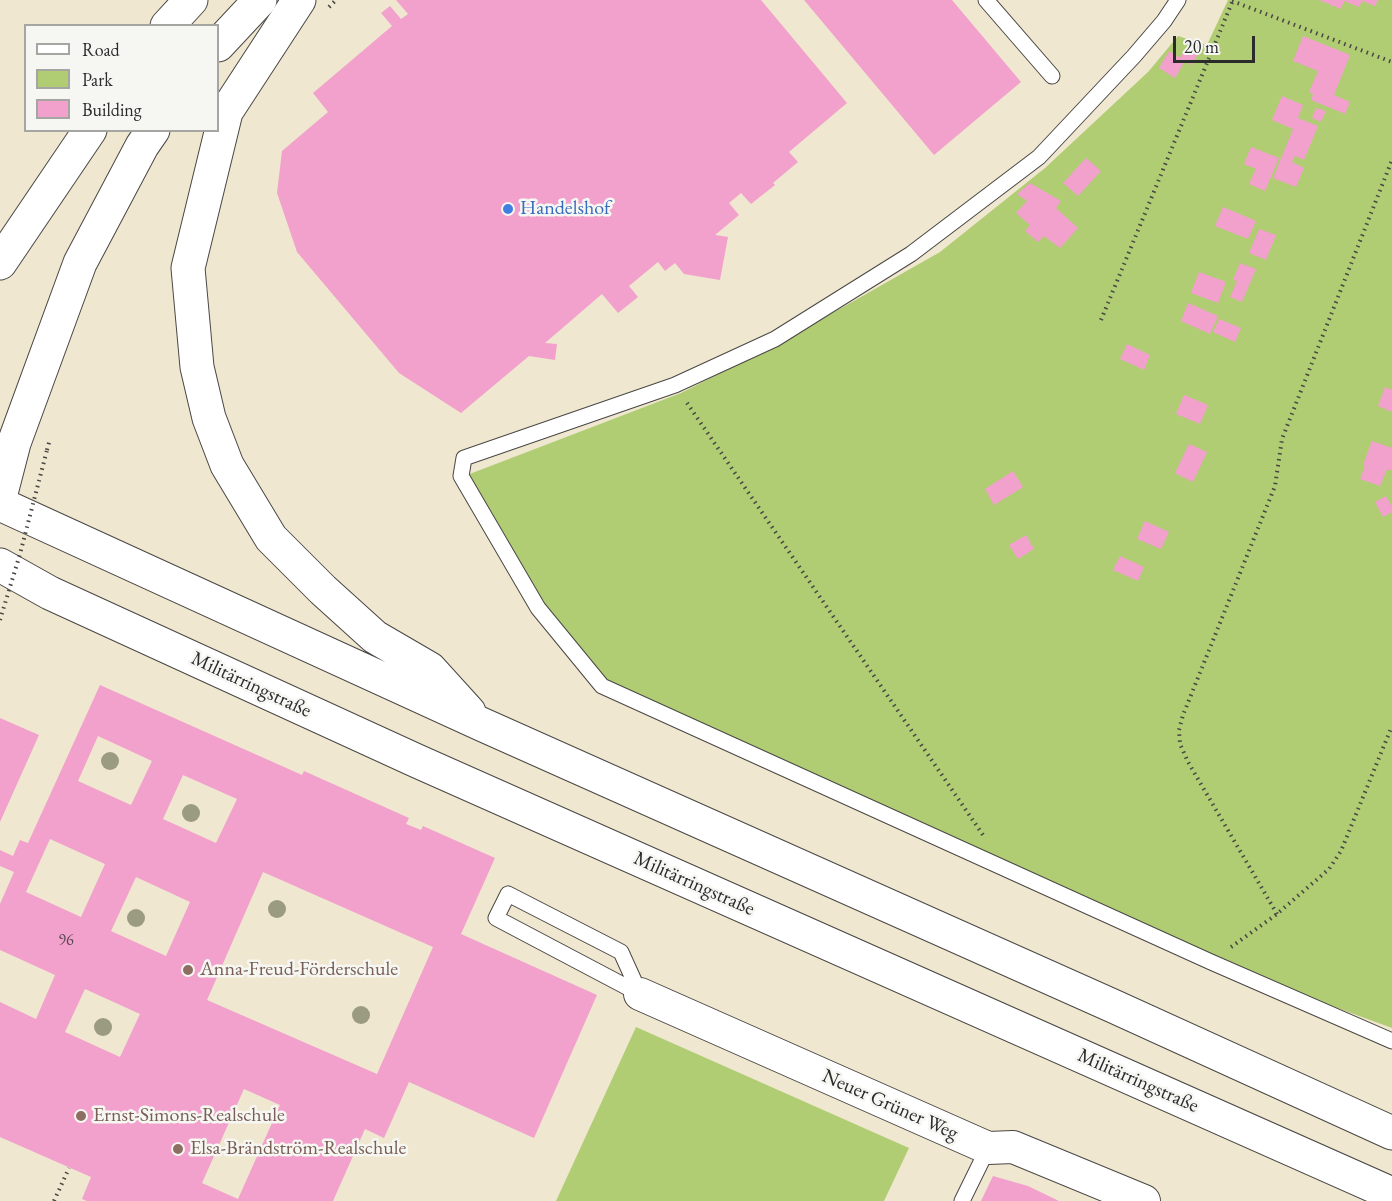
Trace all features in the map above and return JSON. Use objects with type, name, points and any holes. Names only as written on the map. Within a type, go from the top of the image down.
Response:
[{"type":"main road","points":[[169,24],[191,0]]},
{"type":"main road","points":[[219,44],[260,0]]},
{"type":"main road","points":[[299,0],[226,112],[188,268],[197,367],[209,418],[227,465],[272,538],[323,590],[375,637],[430,669],[481,724]]},
{"type":"main road","points":[[0,263],[89,132]]},
{"type":"main road","points":[[0,497],[14,443],[80,263],[152,132]]},
{"type":"main road","points":[[0,504],[481,724],[1392,1133]]},
{"type":"main road","name":"Militärringstraße","points":[[0,566],[51,593],[439,771],[1392,1194]]},
{"type":"main road","points":[[0,580],[51,593]]},
{"type":"street","name":"Neuer Grüner Weg","points":[[640,994],[988,1148],[1013,1147],[1144,1201]]},
{"type":"lane","points":[[986,0],[1052,76]]},
{"type":"lane","points":[[1178,0],[1164,21],[1134,56],[1039,157],[911,254],[775,339],[675,385],[464,458],[461,476],[538,608],[602,686],[1211,962],[1392,1041]]},
{"type":"lane","points":[[508,894],[621,952],[640,994],[496,918],[508,894]]},
{"type":"lane","points":[[962,1201],[988,1148]]},
{"type":"path","points":[[1101,320],[1232,0],[1392,62]]},
{"type":"path","points":[[1277,914],[1188,762],[1180,744],[1179,729],[1275,486],[1282,440],[1392,160]]},
{"type":"path","points":[[675,385],[1007,869]]},
{"type":"path","points":[[0,620],[47,450]]},
{"type":"path","points":[[1211,962],[1277,914],[1329,869],[1341,851],[1392,726]]},
{"type":"path","points":[[54,1201],[69,1168]]},
{"type":"green space","points":[[1228,0],[1392,0],[1392,1028],[1211,962],[602,686],[538,608],[467,475],[681,393],[778,344],[940,252],[1045,168],[1148,72],[1178,36],[1207,45]]},
{"type":"green space","points":[[636,1027],[909,1148],[884,1201],[556,1201]]},
{"type":"building","name":"Handelshof","points":[[396,0],[761,0],[847,103],[789,152],[798,162],[773,183],[775,185],[751,204],[741,193],[729,203],[739,215],[715,235],[728,237],[720,280],[684,274],[675,263],[665,271],[658,262],[629,286],[638,297],[618,313],[602,294],[545,343],[557,344],[555,360],[529,356],[461,413],[399,373],[297,252],[277,193],[282,151],[328,112],[313,93],[392,26],[381,13],[390,6],[401,19],[408,14]]},
{"type":"building","points":[[804,0],[952,0],[1021,82],[934,155]]},
{"type":"building","points":[[1319,0],[1378,0],[1375,6],[1362,1],[1359,7],[1344,1],[1341,9]]},
{"type":"building","points":[[1303,36],[1350,55],[1334,95],[1350,102],[1345,114],[1311,100],[1313,94],[1309,92],[1318,71],[1293,61]]},
{"type":"building","points":[[1187,47],[1198,54],[1191,65],[1185,61],[1175,78],[1159,68],[1169,51],[1180,58]]},
{"type":"building","points":[[1282,96],[1303,105],[1298,118],[1318,126],[1304,160],[1295,156],[1292,162],[1304,168],[1296,187],[1273,178],[1293,129],[1272,120]]},
{"type":"building","points":[[1316,108],[1326,111],[1321,122],[1312,118]]},
{"type":"building","points":[[1251,147],[1279,158],[1265,191],[1249,184],[1256,169],[1244,164]]},
{"type":"building","points":[[1086,158],[1101,171],[1078,196],[1063,183]]},
{"type":"building","points":[[1030,183],[1061,201],[1056,208],[1078,228],[1060,248],[1044,236],[1038,242],[1025,231],[1030,225],[1016,213],[1027,201],[1017,194]]},
{"type":"building","points":[[1223,207],[1256,221],[1248,239],[1215,226]]},
{"type":"building","points":[[1259,229],[1276,235],[1266,260],[1249,253]]},
{"type":"building","points":[[1240,263],[1256,269],[1242,302],[1230,297],[1237,281],[1233,280]]},
{"type":"building","points":[[1199,272],[1226,282],[1218,303],[1191,293]]},
{"type":"building","points":[[1188,303],[1218,316],[1210,334],[1181,321]]},
{"type":"building","points":[[1219,319],[1241,328],[1235,342],[1213,332]]},
{"type":"building","points":[[1127,344],[1150,355],[1144,370],[1120,359]]},
{"type":"building","points":[[1385,387],[1392,390],[1392,412],[1378,406]]},
{"type":"building","points":[[1184,395],[1208,405],[1200,424],[1176,414]]},
{"type":"building","points":[[1372,441],[1392,448],[1392,471],[1387,469],[1380,486],[1360,479]]},
{"type":"building","points":[[1189,444],[1207,452],[1193,482],[1175,473]]},
{"type":"building","points":[[1013,471],[1023,487],[994,505],[985,489]]},
{"type":"building","points":[[1386,496],[1392,512],[1383,517],[1375,502]]},
{"type":"building","points":[[1145,521],[1169,532],[1161,549],[1137,539]]},
{"type":"building","points":[[1026,535],[1034,549],[1018,559],[1009,545]]},
{"type":"building","points":[[1120,556],[1144,567],[1138,581],[1113,570]]},
{"type":"building","points":[[100,685],[302,775],[304,771],[409,818],[406,824],[421,830],[423,826],[495,858],[461,934],[597,995],[534,1138],[409,1082],[384,1138],[365,1129],[333,1201],[87,1201],[82,1199],[91,1177],[0,1137],[0,1002],[36,1019],[55,975],[0,950],[0,904],[14,872],[0,866],[0,850],[13,856],[20,840],[28,843]],"holes":[[[98,736],[152,761],[131,805],[78,781]],[[183,775],[237,799],[216,843],[163,819]],[[50,839],[105,864],[81,917],[26,892]],[[263,872],[433,947],[377,1074],[207,1000]],[[136,877],[190,902],[166,956],[111,931]],[[85,989],[140,1014],[120,1057],[65,1032]],[[244,1089],[280,1105],[238,1199],[202,1183]]]},
{"type":"building","points":[[0,718],[39,735],[0,822]]},
{"type":"building","points":[[993,1176],[1028,1186],[1059,1201],[981,1201]]},
{"type":"place","name":"Handelshof","points":[[508,209]]},
{"type":"place","name":"Anna-Freud-Förderschule","points":[[188,970]]},
{"type":"place","name":"Ernst-Simons-Realschule","points":[[81,1116]]},
{"type":"place","name":"Elsa-Brändström-Realschule","points":[[178,1149]]}]
